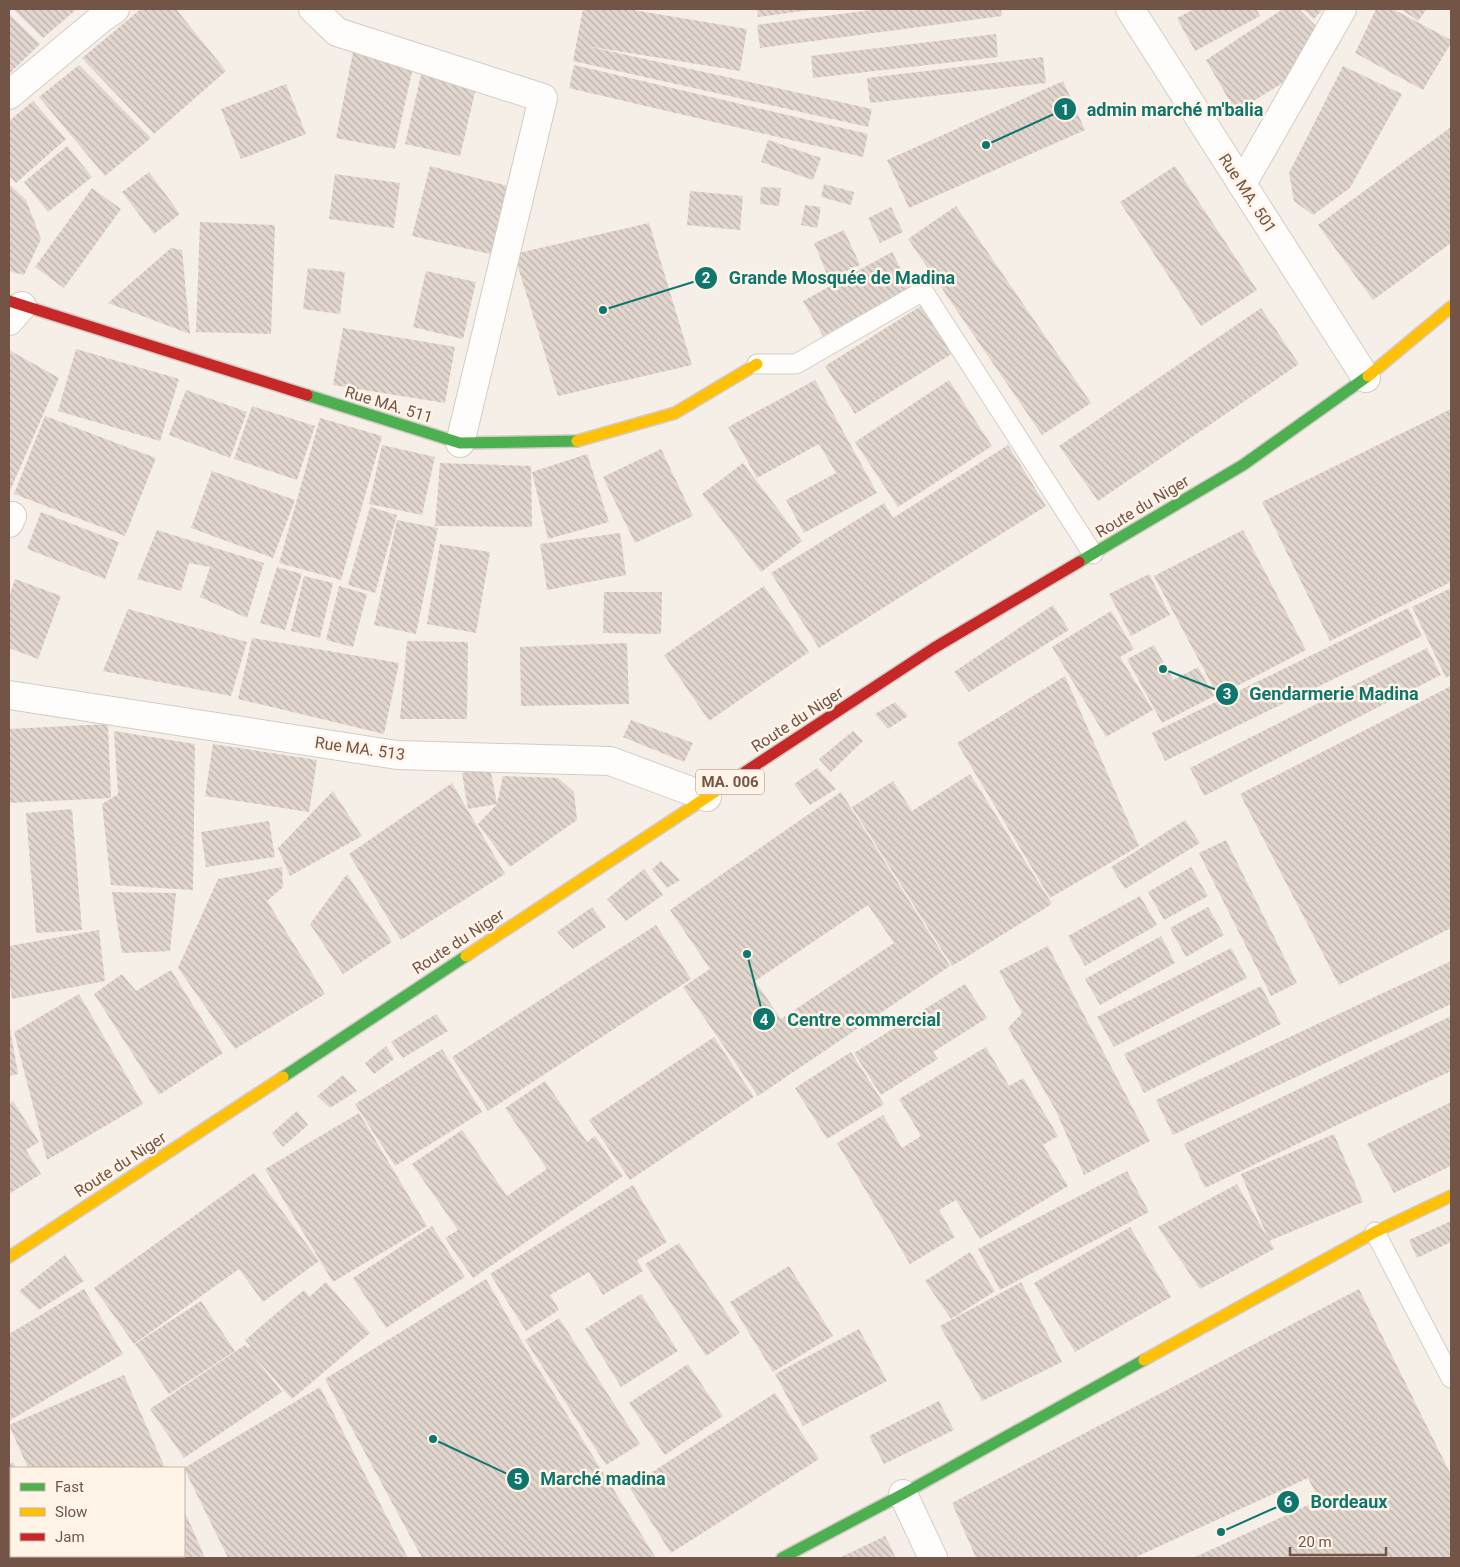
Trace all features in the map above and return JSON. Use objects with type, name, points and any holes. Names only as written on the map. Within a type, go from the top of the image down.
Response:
[{"type":"main road","name":"Route du Niger","points":[[9,1257],[934,648],[1243,464],[1366,378],[1451,307]]},
{"type":"main road","name":"Rue MA. 511","points":[[13,309],[460,443],[575,442],[675,413],[757,364]]},
{"type":"main road","points":[[782,1558],[903,1494],[1375,1232],[1451,1196]]},
{"type":"street","points":[[9,95],[115,9]]},
{"type":"street","points":[[312,9],[337,32],[543,98],[460,443]]},
{"type":"street","name":"Rue MA. 501","points":[[1130,9],[1366,378]]},
{"type":"street","points":[[1242,184],[1342,9]]},
{"type":"street","name":"Rue MA. 513","points":[[9,696],[397,755],[610,761],[707,797]]},
{"type":"street","points":[[903,1494],[933,1558]]},
{"type":"lane","points":[[757,364],[796,364],[922,291],[1093,554]]},
{"type":"lane","points":[[1375,1232],[1451,1378]]},
{"type":"building","points":[[13,9],[77,9],[43,38]]},
{"type":"building","points":[[141,9],[176,9],[226,71],[154,134],[82,58]]},
{"type":"building","points":[[583,9],[627,9],[747,29],[740,71],[586,46],[872,109],[868,127],[573,61]]},
{"type":"building","points":[[757,9],[811,9],[811,10],[758,17]]},
{"type":"building","points":[[879,9],[1001,9],[1002,16],[760,48],[757,25]]},
{"type":"building","points":[[1194,9],[1256,9],[1260,16],[1195,51],[1177,18]]},
{"type":"building","points":[[1283,9],[1299,9],[1319,29],[1294,70],[1281,84],[1236,112],[1206,60]]},
{"type":"building","points":[[1303,9],[1323,9],[1314,19]]},
{"type":"building","points":[[1376,9],[1393,9],[1451,40],[1423,90],[1355,53]]},
{"type":"building","points":[[1401,9],[1427,9],[1418,21]]},
{"type":"building","points":[[9,14],[40,44],[9,74]]},
{"type":"building","points":[[996,34],[998,57],[813,78],[811,56]]},
{"type":"building","points":[[355,42],[415,58],[395,149],[336,138]]},
{"type":"building","points":[[1043,57],[1046,83],[870,103],[867,78]]},
{"type":"building","points":[[79,65],[151,138],[105,176],[39,97]]},
{"type":"building","points":[[574,65],[868,134],[863,157],[569,88]]},
{"type":"building","points":[[1343,66],[1402,94],[1350,188],[1313,215],[1294,201],[1289,173]]},
{"type":"building","points":[[422,71],[477,84],[460,156],[405,144]]},
{"type":"building","points":[[1063,81],[1085,130],[909,208],[887,160]]},
{"type":"building","points":[[286,84],[306,134],[241,159],[221,109]]},
{"type":"building","points":[[33,101],[66,139],[16,183],[9,176],[9,121]]},
{"type":"building","points":[[1451,127],[1451,243],[1373,300],[1318,225]]},
{"type":"building","points":[[768,140],[821,158],[813,180],[761,162]]},
{"type":"building","points":[[67,146],[92,177],[48,212],[24,182]]},
{"type":"building","points":[[430,166],[508,186],[494,255],[412,236]]},
{"type":"building","points":[[1175,166],[1257,290],[1201,326],[1120,202]]},
{"type":"building","points":[[149,172],[180,214],[154,234],[122,192]]},
{"type":"building","points":[[335,174],[400,183],[394,228],[329,219]]},
{"type":"building","points":[[9,184],[26,200],[41,239],[24,275],[9,271]]},
{"type":"building","points":[[824,184],[854,192],[851,205],[821,197]]},
{"type":"building","points":[[761,187],[781,188],[779,206],[760,204]]},
{"type":"building","points":[[92,188],[121,209],[64,288],[35,267]]},
{"type":"building","points":[[690,191],[743,196],[740,230],[687,225]]},
{"type":"building","points":[[805,205],[821,207],[817,228],[801,225]]},
{"type":"building","points":[[956,206],[1091,403],[1042,435],[908,239]]},
{"type":"building","points":[[891,207],[903,232],[880,243],[868,218]]},
{"type":"building","points":[[200,222],[275,225],[271,334],[196,332]]},
{"type":"building","points":[[649,223],[692,365],[558,396],[514,254]]},
{"type":"building","points":[[844,230],[860,265],[829,279],[814,243]]},
{"type":"building","points":[[171,248],[182,250],[190,334],[108,303]]},
{"type":"building","points":[[892,252],[911,287],[823,336],[803,301]]},
{"type":"building","points":[[308,268],[345,272],[340,314],[303,309]]},
{"type":"building","points":[[426,271],[476,282],[463,339],[413,327]]},
{"type":"building","points":[[924,304],[955,352],[855,414],[825,366]]},
{"type":"building","points":[[1261,308],[1299,364],[1098,501],[1059,446]]},
{"type":"building","points":[[343,328],[455,347],[445,403],[333,385]]},
{"type":"building","points":[[76,349],[179,379],[160,441],[58,411]]},
{"type":"building","points":[[9,350],[59,378],[9,493]]},
{"type":"building","points":[[815,380],[877,493],[804,533],[786,500],[836,473],[819,444],[757,478],[728,427]]},
{"type":"building","points":[[949,380],[992,446],[898,507],[855,442]]},
{"type":"building","points":[[186,390],[247,412],[230,458],[169,435]]},
{"type":"building","points":[[252,406],[315,426],[297,480],[234,459]]},
{"type":"building","points":[[1451,409],[1451,582],[1330,641],[1262,502]]},
{"type":"building","points":[[45,416],[156,458],[125,536],[14,494]]},
{"type":"building","points":[[320,418],[382,436],[341,580],[279,563]]},
{"type":"building","points":[[382,445],[435,457],[422,515],[369,504]]},
{"type":"building","points":[[1008,445],[1046,506],[819,648],[771,573],[884,503],[893,518]]},
{"type":"building","points":[[661,449],[693,516],[635,543],[603,477]]},
{"type":"building","points":[[587,454],[609,522],[548,539],[532,472]]},
{"type":"building","points":[[440,463],[531,466],[532,527],[435,526]]},
{"type":"building","points":[[743,463],[802,541],[761,572],[702,494]]},
{"type":"building","points":[[212,471],[295,500],[273,558],[191,528]]},
{"type":"building","points":[[370,507],[397,515],[375,593],[348,585]]},
{"type":"building","points":[[41,512],[119,542],[105,579],[27,549]]},
{"type":"building","points":[[397,520],[438,528],[416,634],[374,625]]},
{"type":"building","points":[[157,530],[264,563],[247,618],[200,597],[210,567],[189,563],[181,591],[137,579]]},
{"type":"building","points":[[1243,530],[1306,650],[1218,696],[1154,576]]},
{"type":"building","points":[[620,533],[626,575],[547,590],[540,544]]},
{"type":"building","points":[[440,544],[490,552],[476,633],[427,624]]},
{"type":"building","points":[[277,567],[302,574],[285,630],[260,623]]},
{"type":"building","points":[[1149,574],[1170,615],[1131,636],[1109,594]]},
{"type":"building","points":[[304,576],[333,583],[320,638],[291,631]]},
{"type":"building","points":[[15,579],[61,596],[38,659],[9,648],[9,597]]},
{"type":"building","points":[[339,586],[367,594],[353,647],[326,640]]},
{"type":"building","points":[[764,586],[809,652],[709,721],[664,655]]},
{"type":"building","points":[[1451,588],[1451,675],[1446,678],[1412,607]]},
{"type":"building","points":[[604,592],[662,592],[661,634],[603,633]]},
{"type":"building","points":[[1053,605],[1069,630],[969,692],[954,672]]},
{"type":"building","points":[[1408,608],[1422,636],[1165,761],[1152,733]]},
{"type":"building","points":[[128,609],[247,642],[231,696],[103,671]]},
{"type":"building","points":[[1111,611],[1134,649],[1120,657],[1153,710],[1106,737],[1052,647]]},
{"type":"building","points":[[252,638],[399,663],[384,734],[238,699]]},
{"type":"building","points":[[407,641],[468,642],[467,719],[400,719]]},
{"type":"building","points":[[627,643],[629,704],[521,706],[520,647]]},
{"type":"building","points":[[1154,645],[1173,680],[1198,667],[1214,696],[1162,723],[1127,659]]},
{"type":"building","points":[[1427,648],[1441,675],[1204,796],[1190,768]]},
{"type":"building","points":[[1065,676],[1139,846],[1050,898],[957,743]]},
{"type":"building","points":[[1451,686],[1451,928],[1339,985],[1240,794]]},
{"type":"building","points":[[895,702],[908,716],[888,729],[875,714]]},
{"type":"building","points":[[631,720],[693,743],[684,762],[623,737]]},
{"type":"building","points":[[108,724],[111,798],[9,803],[9,729]]},
{"type":"building","points":[[114,731],[195,744],[193,890],[111,885],[102,804],[118,794]]},
{"type":"building","points":[[853,731],[863,741],[831,772],[819,759]]},
{"type":"building","points":[[213,744],[317,760],[309,812],[205,796]]},
{"type":"building","points":[[490,767],[497,804],[468,809],[462,773]]},
{"type":"building","points":[[817,768],[836,789],[810,805],[794,784]]},
{"type":"building","points":[[970,774],[1052,904],[952,966],[852,807],[893,781],[912,811]]},
{"type":"building","points":[[503,776],[558,778],[574,792],[577,820],[510,867],[478,824],[497,804]]},
{"type":"building","points":[[452,783],[505,874],[401,940],[349,854]]},
{"type":"building","points":[[333,791],[362,836],[290,876],[278,848]]},
{"type":"building","points":[[841,792],[950,966],[758,1096],[683,987],[710,969],[670,910]],"holes":[[[868,905],[894,943],[781,1019],[755,981]]]},
{"type":"building","points":[[72,809],[82,930],[36,933],[26,813]]},
{"type":"building","points":[[1185,820],[1200,843],[1125,889],[1111,867]]},
{"type":"building","points":[[269,821],[275,857],[206,867],[201,832]]},
{"type":"building","points":[[1226,840],[1297,983],[1271,996],[1199,853]]},
{"type":"building","points":[[661,861],[680,880],[667,888],[652,869]]},
{"type":"building","points":[[282,867],[283,887],[267,901],[325,994],[235,1049],[178,968],[218,879]]},
{"type":"building","points":[[1191,867],[1208,896],[1164,920],[1148,892]]},
{"type":"building","points":[[644,869],[663,895],[626,921],[607,899]]},
{"type":"building","points":[[347,874],[392,942],[343,974],[310,924]]},
{"type":"building","points":[[112,892],[176,893],[170,951],[122,953]]},
{"type":"building","points":[[1140,896],[1157,925],[1085,966],[1068,936]]},
{"type":"building","points":[[592,907],[606,927],[573,949],[557,932]]},
{"type":"building","points":[[1208,907],[1224,935],[1186,957],[1170,928]]},
{"type":"building","points":[[656,925],[691,979],[488,1111],[452,1057]]},
{"type":"building","points":[[99,930],[105,981],[12,999],[9,976],[9,946]]},
{"type":"building","points":[[1161,936],[1175,963],[1100,1005],[1085,979]]},
{"type":"building","points":[[1048,946],[1150,1141],[1084,1175],[1056,1111],[1008,1028],[1022,1013],[999,971]]},
{"type":"building","points":[[1231,948],[1247,978],[1114,1047],[1097,1017]]},
{"type":"building","points":[[1451,961],[1451,1004],[1173,1135],[1156,1100]]},
{"type":"building","points":[[171,970],[223,1053],[159,1095],[94,994],[122,974],[136,991]]},
{"type":"building","points":[[965,984],[987,1018],[933,1052],[938,1059],[881,1095],[854,1053]]},
{"type":"building","points":[[1261,986],[1281,1024],[1144,1093],[1124,1054]]},
{"type":"building","points":[[79,994],[143,1104],[47,1160],[14,1032]]},
{"type":"building","points":[[436,1014],[448,1031],[403,1058],[391,1042]]},
{"type":"building","points":[[1451,1016],[1451,1071],[1205,1188],[1184,1144]]},
{"type":"building","points":[[9,1022],[18,1074],[9,1076]]},
{"type":"building","points":[[714,1037],[754,1097],[630,1180],[589,1120]]},
{"type":"building","points":[[386,1046],[394,1059],[374,1074],[365,1063]]},
{"type":"building","points":[[986,1047],[1009,1086],[1023,1078],[1058,1136],[1043,1145],[1068,1186],[980,1239],[956,1200],[939,1210],[955,1237],[910,1264],[837,1143],[883,1115],[902,1148],[921,1136],[899,1099]]},
{"type":"building","points":[[442,1049],[482,1112],[395,1166],[355,1104]]},
{"type":"building","points":[[851,1052],[884,1104],[827,1139],[795,1088]]},
{"type":"building","points":[[343,1075],[357,1091],[330,1108],[317,1096]]},
{"type":"building","points":[[545,1081],[587,1142],[595,1136],[623,1176],[473,1278],[445,1238],[458,1230],[412,1164],[462,1130],[507,1196],[547,1169],[505,1108]]},
{"type":"building","points":[[13,1101],[39,1142],[26,1150],[41,1174],[9,1194],[9,1104]]},
{"type":"building","points":[[1451,1102],[1451,1166],[1394,1193],[1367,1144]]},
{"type":"building","points":[[297,1111],[308,1125],[283,1147],[272,1133]]},
{"type":"building","points":[[359,1113],[427,1226],[333,1282],[265,1169]]},
{"type":"building","points":[[1334,1134],[1363,1202],[1269,1241],[1241,1174]]},
{"type":"building","points":[[1127,1171],[1149,1212],[1000,1290],[978,1249]]},
{"type":"building","points":[[254,1173],[319,1261],[263,1302],[239,1269],[134,1344],[94,1288]]},
{"type":"building","points":[[1237,1184],[1274,1249],[1200,1289],[1158,1227]]},
{"type":"building","points":[[633,1185],[667,1242],[637,1260],[643,1271],[603,1295],[589,1272],[550,1295],[559,1310],[526,1331],[490,1274]]},
{"type":"building","points":[[1451,1221],[1451,1242],[1417,1258],[1409,1240]]},
{"type":"building","points":[[432,1226],[465,1277],[386,1328],[353,1278]]},
{"type":"building","points":[[1130,1227],[1171,1297],[1075,1352],[1034,1283]]},
{"type":"building","points":[[679,1243],[740,1333],[706,1356],[645,1264]]},
{"type":"building","points":[[970,1252],[995,1291],[951,1319],[925,1281]]},
{"type":"building","points":[[65,1255],[84,1281],[39,1310],[19,1291]]},
{"type":"building","points":[[789,1266],[833,1336],[773,1372],[730,1302]]},
{"type":"building","points":[[486,1279],[525,1347],[656,1558],[422,1558],[325,1379]]},
{"type":"building","points":[[326,1282],[370,1333],[292,1399],[251,1353],[282,1392],[184,1458],[150,1409],[245,1345],[248,1348],[250,1346],[245,1340],[304,1290],[309,1297]]},
{"type":"building","points":[[1021,1282],[1062,1362],[982,1401],[940,1326]]},
{"type":"building","points":[[84,1289],[123,1354],[9,1421],[9,1334]]},
{"type":"building","points":[[1359,1289],[1451,1475],[1451,1558],[1193,1558],[1319,1500],[1308,1478],[1134,1558],[976,1558],[952,1503]]},
{"type":"building","points":[[641,1294],[678,1351],[621,1387],[585,1329]]},
{"type":"building","points":[[201,1301],[235,1351],[169,1394],[135,1344]]},
{"type":"building","points":[[559,1318],[640,1444],[606,1465],[525,1340]]},
{"type":"building","points":[[859,1329],[887,1381],[803,1426],[775,1374]]},
{"type":"building","points":[[688,1364],[723,1416],[665,1455],[629,1403]]},
{"type":"building","points":[[124,1375],[165,1467],[28,1467],[9,1425]]},
{"type":"building","points":[[320,1387],[408,1558],[228,1558],[185,1467]]},
{"type":"building","points":[[775,1393],[819,1459],[671,1553],[629,1487]]},
{"type":"building","points":[[939,1401],[954,1430],[884,1464],[869,1436]]},
{"type":"building","points":[[13,1462],[16,1467],[10,1467],[10,1557],[61,1558],[9,1558],[9,1464]]},
{"type":"building","points":[[185,1512],[205,1558],[68,1558],[185,1557]]},
{"type":"building","points":[[885,1536],[896,1558],[839,1558]]},
{"type":"traffic: fast","points":[[1079,562],[1243,465],[1368,376]]},
{"type":"traffic: fast","points":[[307,395],[460,443],[577,441]]},
{"type":"traffic: fast","points":[[283,1077],[466,956]]},
{"type":"traffic: fast","points":[[782,1558],[903,1494],[1144,1360]]},
{"type":"traffic: slow","points":[[1368,376],[1451,307]]},
{"type":"traffic: slow","points":[[577,441],[675,413],[757,364]]},
{"type":"traffic: slow","points":[[466,956],[745,772]]},
{"type":"traffic: slow","points":[[9,1257],[283,1077]]},
{"type":"traffic: slow","points":[[1144,1360],[1375,1232],[1451,1196]]},
{"type":"traffic: jam","points":[[9,301],[307,395]]},
{"type":"traffic: jam","points":[[745,772],[934,648],[1079,562]]},
{"type":"place","name":"admin marché m'balia","points":[[986,145]]},
{"type":"place","name":"Grande Mosquée de Madina","points":[[603,310]]},
{"type":"place","name":"Gendarmerie Madina","points":[[1163,669]]},
{"type":"place","name":"Centre commercial","points":[[747,954]]},
{"type":"place","name":"Marché madina","points":[[433,1439]]},
{"type":"place","name":"Bordeaux","points":[[1221,1532]]}]
